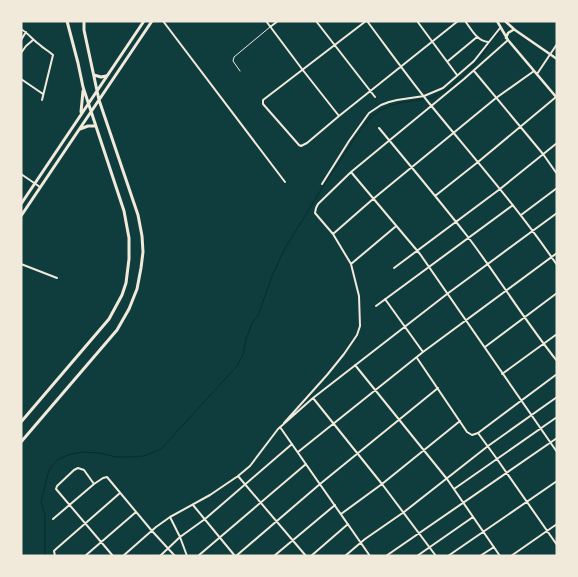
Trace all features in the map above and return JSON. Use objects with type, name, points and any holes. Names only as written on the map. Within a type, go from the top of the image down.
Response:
[{"type":"main road","points":[[21,422],[109,319],[118,304],[126,283],[130,248],[128,228],[83,87],[67,21]]},
{"type":"main road","points":[[21,442],[117,330],[129,309],[140,279],[143,252],[141,228],[99,100],[84,30],[84,21]]},
{"type":"main road","points":[[21,204],[144,21]]},
{"type":"main road","points":[[21,216],[152,21]]},
{"type":"main road","points":[[498,22],[507,39],[556,98]]},
{"type":"main road","points":[[505,22],[557,59]]},
{"type":"main road","points":[[507,39],[508,33],[515,30]]},
{"type":"main road","points":[[94,74],[101,77],[107,76]]},
{"type":"main road","points":[[81,114],[83,87]]},
{"type":"main road","points":[[80,130],[96,126]]},
{"type":"street","points":[[163,21],[286,182]]},
{"type":"street","points":[[266,21],[339,116]]},
{"type":"street","points":[[270,27],[278,21]]},
{"type":"street","points":[[316,21],[375,97]]},
{"type":"street","points":[[458,21],[433,42],[401,67],[370,92],[339,116],[307,143],[301,146],[262,104],[264,98],[367,21],[401,67],[424,97],[521,215],[557,265]]},
{"type":"street","points":[[465,21],[480,40],[488,42]]},
{"type":"street","points":[[418,22],[458,76]]},
{"type":"street","points":[[322,184],[369,113],[389,102],[424,97],[443,88],[474,61],[500,27]]},
{"type":"street","points":[[21,29],[53,55],[42,100]]},
{"type":"street","points":[[21,40],[26,32]]},
{"type":"street","points":[[447,62],[477,37]]},
{"type":"street","points":[[21,53],[34,39]]},
{"type":"street","points":[[123,556],[170,517],[193,505],[250,466],[280,427],[344,354],[359,331],[360,296],[351,264],[333,234],[317,215],[316,208],[320,201],[350,172],[474,70],[507,39]]},
{"type":"street","points":[[537,74],[557,44]]},
{"type":"street","points":[[474,70],[543,154],[557,174]]},
{"type":"street","points":[[333,234],[496,98],[534,71]]},
{"type":"street","points":[[21,79],[44,94]]},
{"type":"street","points":[[434,196],[556,98]]},
{"type":"street","points":[[379,128],[456,222],[557,361]]},
{"type":"street","points":[[394,268],[557,144]]},
{"type":"street","points":[[350,172],[417,251],[557,452]]},
{"type":"street","points":[[21,174],[41,187]]},
{"type":"street","points":[[521,215],[557,188]]},
{"type":"street","points":[[376,306],[513,205]]},
{"type":"street","points":[[280,427],[354,365],[557,213]]},
{"type":"street","points":[[351,264],[396,227]]},
{"type":"street","points":[[298,452],[416,357],[557,253]]},
{"type":"street","points":[[21,264],[57,278]]},
{"type":"street","points":[[484,348],[557,293]]},
{"type":"street","points":[[385,299],[423,352]]},
{"type":"street","points":[[502,374],[557,334]]},
{"type":"street","points":[[416,357],[468,433],[472,435],[478,433],[557,374]]},
{"type":"street","points":[[354,365],[447,479],[500,556]]},
{"type":"street","points":[[193,505],[236,556],[320,484],[438,388]]},
{"type":"street","points":[[345,556],[360,542],[404,512],[488,446],[557,396]]},
{"type":"street","points":[[313,398],[359,454],[436,556]]},
{"type":"street","points":[[454,489],[557,418]]},
{"type":"street","points":[[341,514],[382,484],[460,421]]},
{"type":"street","points":[[280,427],[370,556]]},
{"type":"street","points":[[478,433],[557,544]]},
{"type":"street","points":[[386,556],[557,438]]},
{"type":"street","points":[[160,556],[180,537],[205,519],[292,444]]},
{"type":"street","points":[[198,556],[306,464]]},
{"type":"street","points":[[94,484],[84,470],[76,469],[56,489],[113,556]]},
{"type":"street","points":[[238,476],[306,556]]},
{"type":"street","points":[[53,519],[94,484],[106,477],[175,556]]},
{"type":"street","points":[[448,556],[557,481]]},
{"type":"street","points":[[54,555],[56,549],[120,493]]},
{"type":"street","points":[[274,556],[335,505]]},
{"type":"street","points":[[85,556],[136,512]]},
{"type":"street","points":[[170,517],[187,556]]},
{"type":"street","points":[[417,556],[473,517]]},
{"type":"street","points":[[311,556],[348,524]]},
{"type":"street","points":[[511,556],[557,524]]},
{"type":"street","points":[[480,556],[494,547]]},
{"type":"lane","points":[[240,71],[233,61],[234,56],[270,27]]},
{"type":"waterway","points":[[45,556],[45,515],[41,502],[49,470],[57,460],[82,452],[127,457],[144,456],[161,449],[237,366],[243,355],[252,323],[258,316],[272,276],[284,250],[322,188],[371,117],[389,106],[432,98],[446,90],[480,59],[492,39],[499,33]]}]
